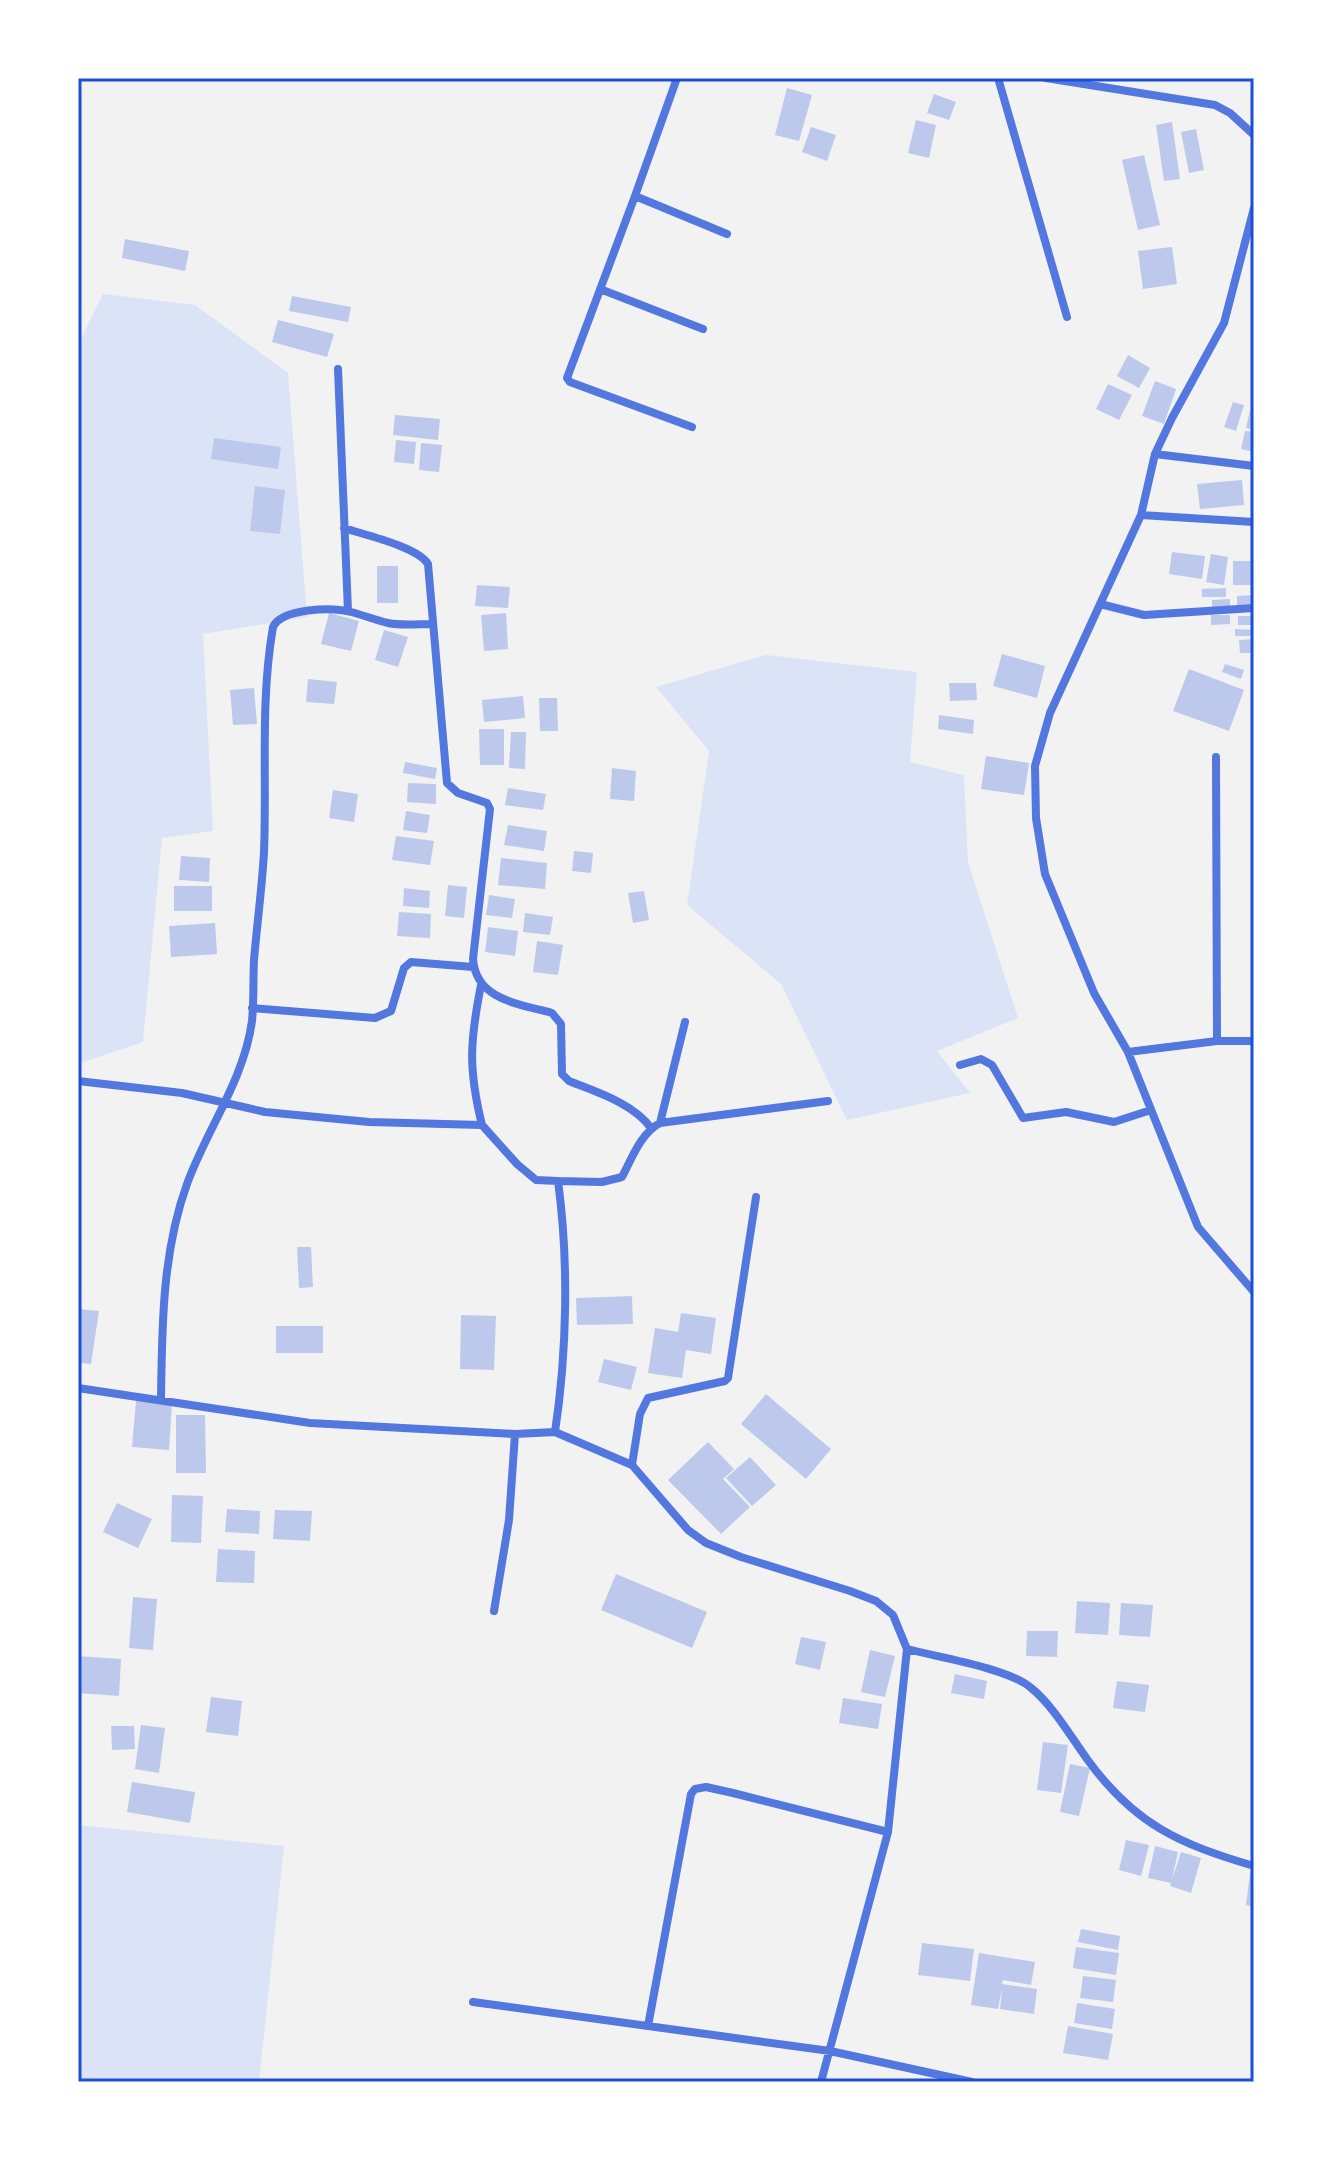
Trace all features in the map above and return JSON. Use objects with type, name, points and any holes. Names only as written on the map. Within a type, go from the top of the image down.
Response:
[{"type":"street","points":[[677,78],[567,378],[570,382],[692,427]]},
{"type":"street","points":[[998,78],[1067,317]]},
{"type":"street","points":[[1046,78],[1215,105],[1230,113],[1254,135]]},
{"type":"street","points":[[635,196],[727,234]]},
{"type":"street","points":[[1254,208],[1224,323],[1155,454],[1141,515],[1050,713],[1035,766],[1036,818],[1045,874],[1094,993],[1128,1052],[1198,1227],[1254,1292]]},
{"type":"street","points":[[600,289],[703,329]]},
{"type":"street","points":[[338,369],[348,611]]},
{"type":"street","points":[[1155,454],[1254,466]]},
{"type":"street","points":[[1141,515],[1254,522]]},
{"type":"street","points":[[344,528],[409,550],[428,564],[447,783],[458,793],[487,803],[490,809],[473,967],[481,985],[497,998],[552,1013],[558,1018],[561,1024],[562,1074],[569,1081],[633,1111],[644,1118],[651,1128]]},
{"type":"street","points":[[1100,604],[1144,615],[1254,608]]},
{"type":"street","points":[[161,1400],[163,1299],[174,1223],[188,1181],[225,1103],[245,1051],[252,1008],[264,852],[265,671],[273,627],[275,622],[294,613],[324,609],[348,611],[388,623],[433,624]]},
{"type":"street","points":[[1216,757],[1217,1041]]},
{"type":"street","points":[[252,1008],[375,1018],[391,1011],[404,968],[411,962],[473,967]]},
{"type":"street","points":[[481,985],[471,1035],[471,1068],[482,1125],[536,1180],[602,1182],[622,1177],[651,1128],[660,1123],[828,1101]]},
{"type":"street","points":[[660,1123],[685,1022]]},
{"type":"street","points":[[1128,1052],[1217,1041],[1254,1041]]},
{"type":"street","points":[[960,1065],[981,1059],[992,1065],[1023,1118],[1066,1112],[1114,1122],[1151,1110]]},
{"type":"street","points":[[78,1081],[169,1091],[265,1112],[369,1122],[482,1125]]},
{"type":"street","points":[[555,1432],[563,1378],[562,1215],[558,1181]]},
{"type":"street","points":[[632,1465],[640,1414],[648,1398],[728,1378],[756,1197]]},
{"type":"street","points":[[78,1388],[310,1423],[515,1434],[555,1432],[632,1465],[688,1530],[706,1543],[876,1601],[893,1615],[907,1649],[888,1832],[821,2082]]},
{"type":"street","points":[[494,1611],[509,1520],[515,1434]]},
{"type":"street","points":[[907,1649],[1007,1676],[1030,1686],[1064,1726],[1111,1792],[1143,1819],[1214,1854],[1254,1866]]},
{"type":"street","points":[[648,2026],[691,1794],[695,1789],[706,1787],[733,1793],[888,1832]]},
{"type":"street","points":[[473,2002],[830,2051],[972,2082]]},
{"type":"shaded area","points":[[103,294],[195,305],[288,373],[307,617],[203,634],[213,831],[162,838],[143,1042],[78,1064],[78,345]]},
{"type":"shaded area","points":[[766,655],[917,672],[910,762],[964,775],[968,862],[1018,1018],[937,1051],[970,1093],[847,1120],[781,984],[687,905],[709,751],[656,687]]},
{"type":"shaded area","points":[[78,1825],[284,1846],[259,2082],[78,2082]]},
{"type":"building","points":[[787,88],[812,95],[799,141],[775,135]]},
{"type":"building","points":[[934,94],[956,102],[949,120],[927,113]]},
{"type":"building","points":[[916,120],[936,125],[929,158],[908,153]]},
{"type":"building","points":[[1172,122],[1180,179],[1164,181],[1156,125]]},
{"type":"building","points":[[811,127],[836,135],[827,161],[802,152]]},
{"type":"building","points":[[1196,129],[1204,170],[1189,173],[1181,132]]},
{"type":"building","points":[[1144,155],[1160,225],[1138,230],[1122,160]]},
{"type":"building","points":[[125,239],[189,251],[185,271],[122,258]]},
{"type":"building","points":[[1172,247],[1177,284],[1143,289],[1138,251]]},
{"type":"building","points":[[292,296],[351,307],[348,322],[289,311]]},
{"type":"building","points":[[278,320],[334,334],[327,357],[272,342]]},
{"type":"building","points":[[1128,355],[1150,368],[1139,388],[1117,376]]},
{"type":"building","points":[[1155,381],[1176,389],[1164,424],[1142,416]]},
{"type":"building","points":[[1108,384],[1132,395],[1119,420],[1096,409]]},
{"type":"building","points":[[1233,402],[1244,405],[1236,431],[1224,427]]},
{"type":"building","points":[[1250,410],[1254,411],[1254,430],[1246,428]]},
{"type":"building","points":[[395,415],[440,419],[438,440],[393,435]]},
{"type":"building","points":[[1245,431],[1254,432],[1254,452],[1241,449]]},
{"type":"building","points":[[214,438],[281,447],[278,469],[211,459]]},
{"type":"building","points":[[396,440],[416,442],[414,464],[394,462]]},
{"type":"building","points":[[421,443],[442,445],[439,472],[419,470]]},
{"type":"building","points":[[1242,480],[1244,505],[1200,509],[1197,484]]},
{"type":"building","points":[[255,486],[285,490],[280,534],[250,531]]},
{"type":"building","points":[[1172,552],[1205,556],[1202,579],[1169,574]]},
{"type":"building","points":[[1211,554],[1228,557],[1224,585],[1206,582]]},
{"type":"building","points":[[1233,561],[1254,561],[1254,585],[1233,585]]},
{"type":"building","points":[[377,566],[398,566],[398,603],[377,603]]},
{"type":"building","points":[[477,585],[510,587],[508,608],[475,606]]},
{"type":"building","points":[[1226,588],[1226,597],[1202,597],[1202,589]]},
{"type":"building","points":[[1254,595],[1254,605],[1237,606],[1237,596]]},
{"type":"building","points":[[1230,599],[1230,606],[1212,607],[1212,600]]},
{"type":"building","points":[[329,613],[359,621],[351,651],[321,644]]},
{"type":"building","points":[[506,613],[508,649],[484,651],[481,615]]},
{"type":"building","points":[[1211,615],[1230,615],[1230,624],[1211,625]]},
{"type":"building","points":[[1238,616],[1254,616],[1254,625],[1238,625]]},
{"type":"building","points":[[1235,629],[1254,630],[1254,636],[1235,636]]},
{"type":"building","points":[[384,630],[408,637],[398,667],[375,660]]},
{"type":"building","points":[[1254,639],[1254,653],[1240,653],[1239,640]]},
{"type":"building","points":[[1002,654],[1045,666],[1037,698],[993,686]]},
{"type":"building","points":[[1225,664],[1244,670],[1241,679],[1222,672]]},
{"type":"building","points":[[1189,669],[1244,690],[1229,731],[1173,711]]},
{"type":"building","points":[[308,679],[337,682],[334,704],[306,702]]},
{"type":"building","points":[[949,683],[976,683],[977,700],[950,701]]},
{"type":"building","points":[[254,688],[257,724],[233,725],[230,690]]},
{"type":"building","points":[[523,696],[525,718],[484,722],[482,700]]},
{"type":"building","points":[[539,698],[557,698],[558,731],[540,731]]},
{"type":"building","points":[[939,715],[974,720],[973,734],[938,729]]},
{"type":"building","points":[[479,729],[504,729],[504,765],[480,765]]},
{"type":"building","points":[[511,732],[526,732],[525,769],[509,768]]},
{"type":"building","points":[[986,756],[1029,763],[1024,795],[981,789]]},
{"type":"building","points":[[405,762],[437,768],[435,779],[403,773]]},
{"type":"building","points":[[612,768],[636,771],[634,801],[610,799]]},
{"type":"building","points":[[408,783],[436,784],[436,804],[407,802]]},
{"type":"building","points":[[508,788],[546,794],[543,810],[505,805]]},
{"type":"building","points":[[333,790],[358,794],[354,822],[329,818]]},
{"type":"building","points":[[406,811],[430,815],[427,833],[403,830]]},
{"type":"building","points":[[508,825],[547,831],[544,851],[504,845]]},
{"type":"building","points":[[396,836],[434,841],[430,865],[392,860]]},
{"type":"building","points":[[574,851],[593,853],[591,873],[572,871]]},
{"type":"building","points":[[181,856],[210,858],[209,882],[179,880]]},
{"type":"building","points":[[501,858],[547,863],[545,889],[498,885]]},
{"type":"building","points":[[448,885],[467,887],[464,918],[445,916]]},
{"type":"building","points":[[174,886],[212,886],[212,911],[174,911]]},
{"type":"building","points":[[404,888],[430,891],[429,908],[403,906]]},
{"type":"building","points":[[644,891],[649,920],[633,923],[628,893]]},
{"type":"building","points":[[489,895],[515,899],[512,918],[486,915]]},
{"type":"building","points":[[399,912],[431,914],[430,938],[397,936]]},
{"type":"building","points":[[525,913],[553,917],[550,935],[523,932]]},
{"type":"building","points":[[215,923],[217,954],[171,957],[169,926]]},
{"type":"building","points":[[488,927],[518,931],[515,956],[485,952]]},
{"type":"building","points":[[537,941],[563,945],[558,975],[533,972]]},
{"type":"building","points":[[297,1247],[311,1247],[313,1287],[299,1288]]},
{"type":"building","points":[[632,1296],[633,1324],[577,1325],[576,1298]]},
{"type":"building","points":[[78,1309],[99,1311],[91,1364],[78,1363]]},
{"type":"building","points":[[681,1313],[716,1318],[711,1354],[686,1350],[682,1378],[648,1373],[655,1328],[678,1332]]},
{"type":"building","points":[[461,1315],[496,1316],[494,1370],[460,1369]]},
{"type":"building","points":[[276,1326],[323,1326],[323,1353],[276,1353]]},
{"type":"building","points":[[604,1359],[637,1367],[631,1390],[598,1382]]},
{"type":"building","points":[[766,1394],[831,1449],[806,1479],[741,1424]]},
{"type":"building","points":[[136,1401],[172,1403],[169,1450],[132,1447]]},
{"type":"building","points":[[176,1415],[205,1415],[206,1473],[176,1473]]},
{"type":"building","points":[[708,1442],[734,1469],[723,1479],[750,1507],[721,1534],[668,1480]]},
{"type":"building","points":[[750,1457],[776,1485],[752,1506],[726,1478]]},
{"type":"building","points":[[172,1495],[203,1496],[201,1543],[171,1542]]},
{"type":"building","points":[[117,1503],[152,1519],[138,1548],[103,1532]]},
{"type":"building","points":[[227,1509],[260,1511],[259,1534],[225,1532]]},
{"type":"building","points":[[275,1510],[312,1511],[310,1541],[273,1539]]},
{"type":"building","points":[[218,1549],[255,1551],[254,1583],[216,1582]]},
{"type":"building","points":[[616,1574],[707,1612],[692,1648],[601,1610]]},
{"type":"building","points":[[133,1597],[157,1599],[153,1650],[129,1648]]},
{"type":"building","points":[[1077,1601],[1110,1603],[1108,1635],[1075,1633]]},
{"type":"building","points":[[1121,1603],[1153,1605],[1150,1637],[1119,1635]]},
{"type":"building","points":[[1027,1631],[1058,1631],[1057,1657],[1026,1656]]},
{"type":"building","points":[[801,1637],[826,1642],[820,1670],[795,1664]]},
{"type":"building","points":[[870,1650],[895,1656],[885,1697],[861,1692]]},
{"type":"building","points":[[78,1656],[121,1659],[119,1696],[78,1693]]},
{"type":"building","points":[[955,1674],[987,1681],[984,1699],[951,1693]]},
{"type":"building","points":[[1117,1681],[1149,1685],[1145,1712],[1113,1708]]},
{"type":"building","points":[[211,1697],[242,1701],[238,1736],[206,1732]]},
{"type":"building","points":[[843,1698],[882,1704],[878,1729],[839,1723]]},
{"type":"building","points":[[141,1725],[165,1728],[159,1773],[135,1769]]},
{"type":"building","points":[[111,1726],[134,1726],[135,1749],[112,1750]]},
{"type":"building","points":[[1043,1742],[1068,1745],[1061,1793],[1037,1790]]},
{"type":"building","points":[[1070,1764],[1090,1768],[1079,1816],[1060,1812]]},
{"type":"building","points":[[132,1782],[195,1792],[190,1823],[127,1812]]},
{"type":"building","points":[[1126,1840],[1149,1845],[1141,1876],[1119,1870]]},
{"type":"building","points":[[1155,1846],[1178,1852],[1172,1880],[1181,1852],[1201,1858],[1191,1893],[1170,1886],[1171,1883],[1148,1878]]},
{"type":"building","points":[[1250,1873],[1254,1874],[1254,1907],[1246,1905]]},
{"type":"building","points":[[1081,1929],[1120,1936],[1118,1950],[1078,1942]]},
{"type":"building","points":[[922,1943],[974,1949],[970,1981],[918,1975]]},
{"type":"building","points":[[1076,1947],[1119,1953],[1116,1975],[1073,1968]]},
{"type":"building","points":[[979,1953],[1035,1962],[1031,1985],[1003,1980],[1002,1984],[1037,1989],[1034,2014],[1000,2009],[1002,1988],[998,2009],[971,2005]]},
{"type":"building","points":[[1083,1976],[1116,1980],[1113,2002],[1080,1998]]},
{"type":"building","points":[[1077,2003],[1115,2009],[1112,2029],[1074,2023]]},
{"type":"building","points":[[1068,2026],[1113,2034],[1108,2060],[1063,2053]]}]
